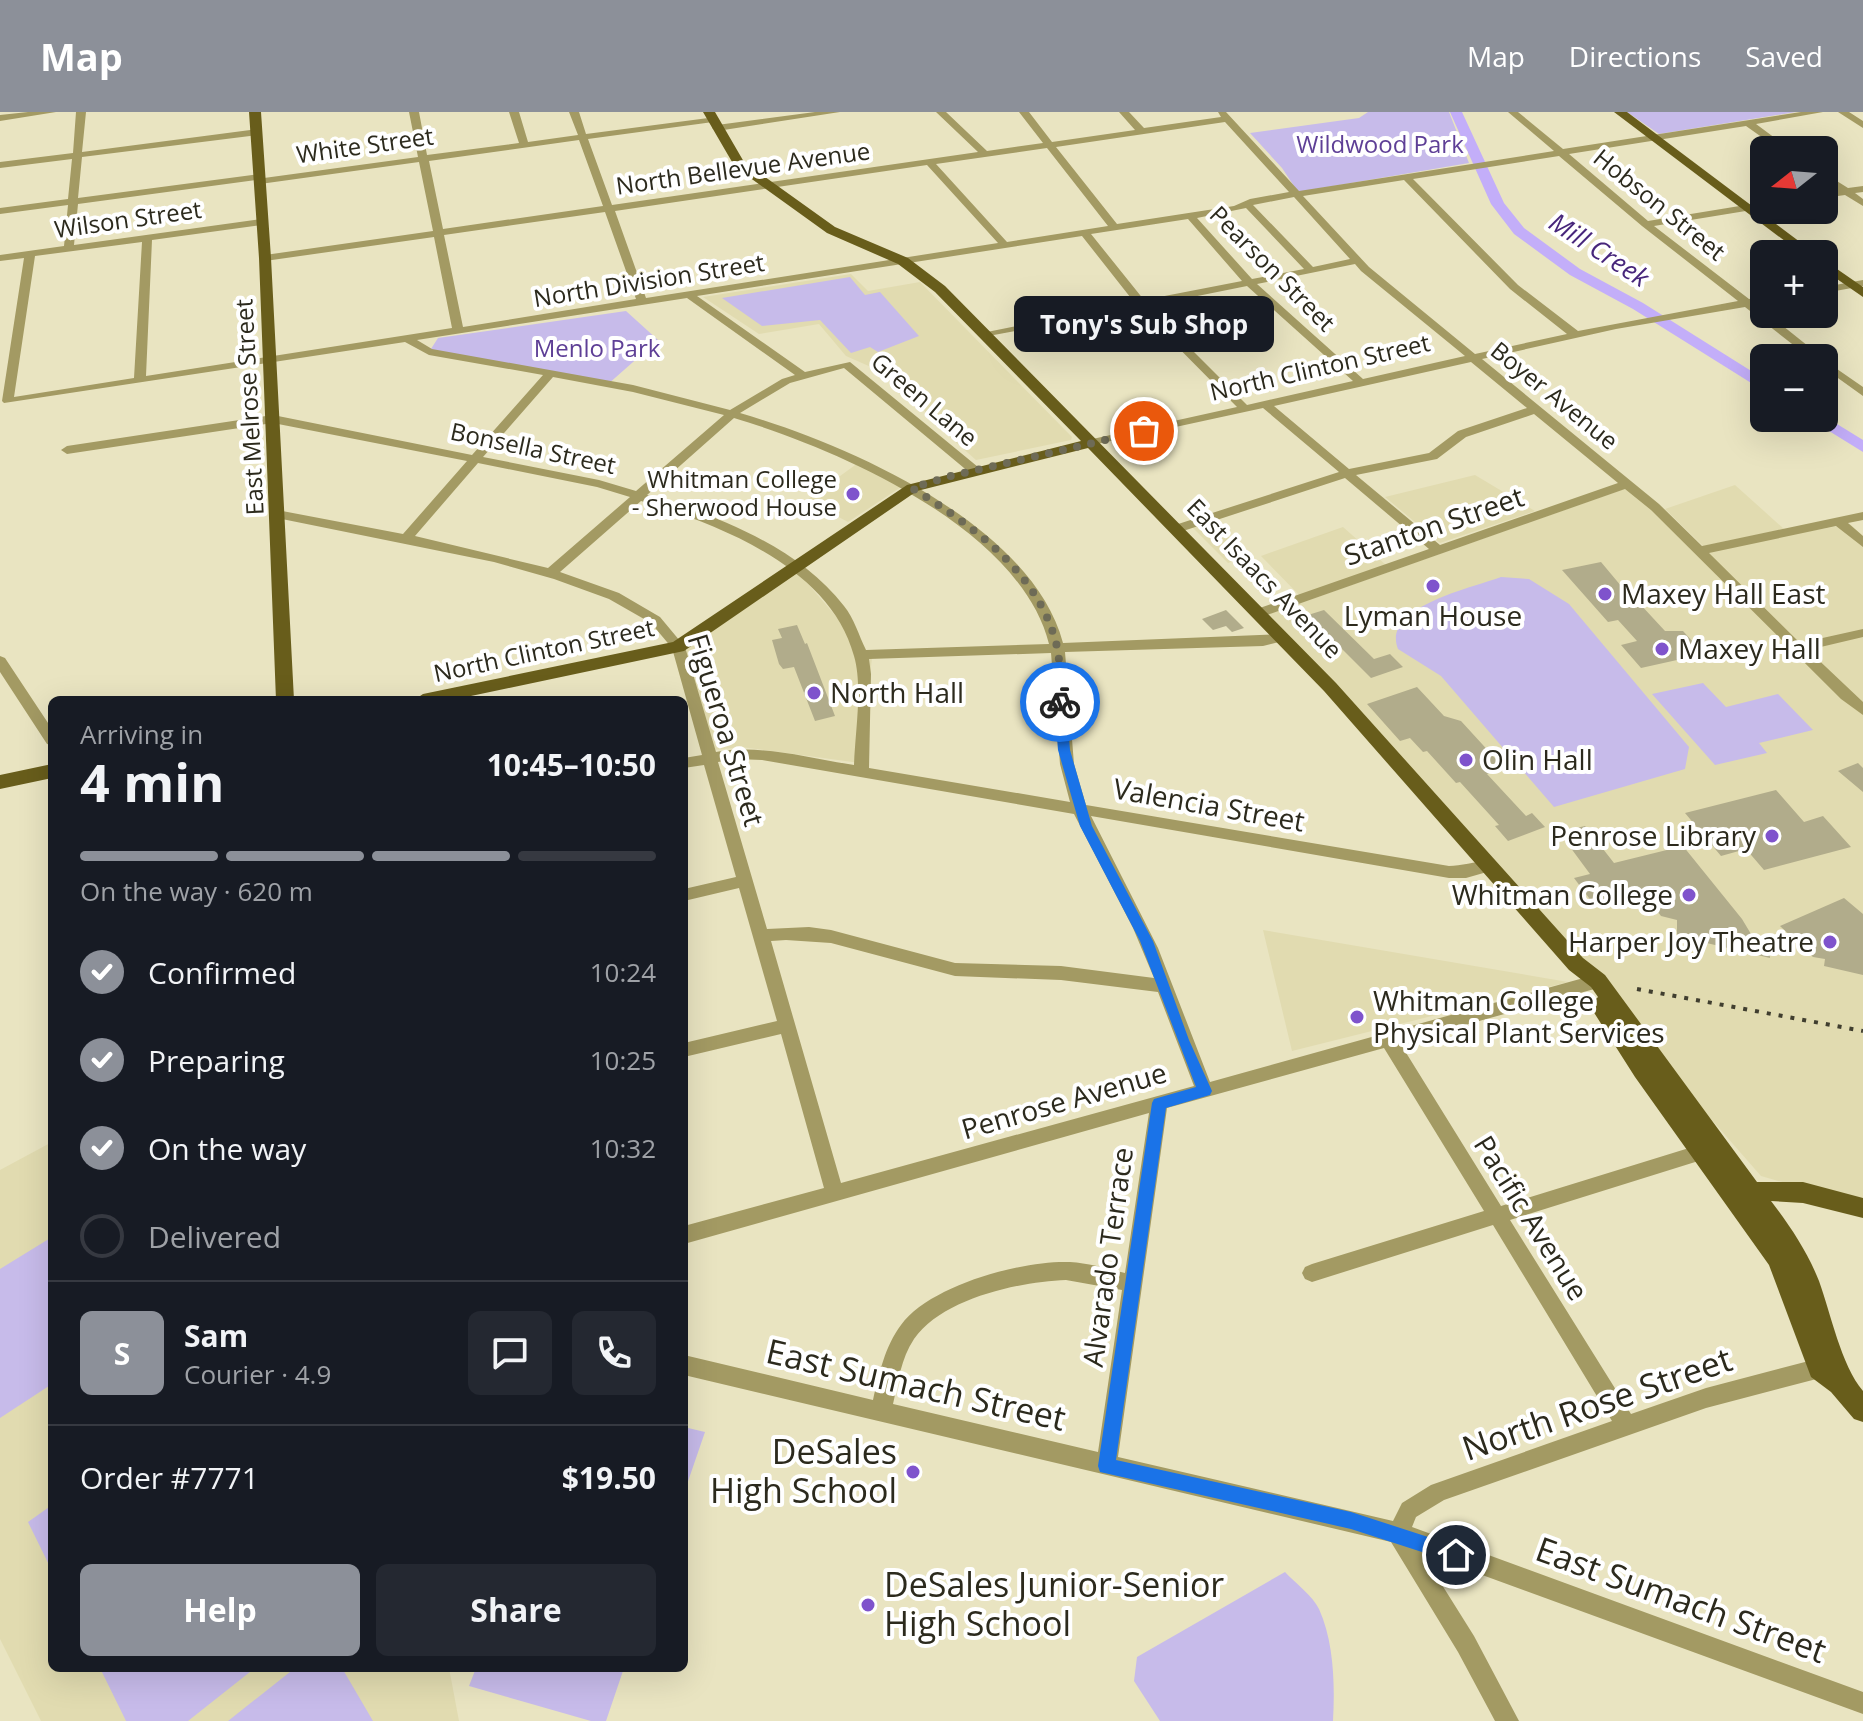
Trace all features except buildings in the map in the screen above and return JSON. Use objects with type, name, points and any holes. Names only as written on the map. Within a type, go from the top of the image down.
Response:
[{"type":"main road","name":"East Melrose Street","points":[[255,112],[265,258],[285,696]]},
{"type":"main road","points":[[1620,112],[1792,240]]},
{"type":"main road","name":"East Isaacs Avenue","points":[[713,120],[736,161],[768,185],[831,230],[903,261],[934,282],[1330,687],[1586,976],[1744,1194],[1783,1268],[1810,1349],[1863,1410]]},
{"type":"main road","points":[[1838,273],[1859,287]]},
{"type":"main road","name":"North Clinton Street","points":[[442,696],[678,647],[912,488],[974,470],[1092,443]]},
{"type":"main road","points":[[0,782],[48,772]]},
{"type":"main road","name":"East Isaacs Avenue","points":[[1586,976],[1702,1152],[1744,1194]]},
{"type":"main road","points":[[1744,1194],[1799,1192],[1863,1208]]},
{"type":"street","points":[[0,118],[51,112]]},
{"type":"street","points":[[69,249],[81,112]]},
{"type":"street","points":[[414,112],[458,331]]},
{"type":"street","points":[[514,112],[524,145]]},
{"type":"street","points":[[574,112],[643,303]]},
{"type":"street","name":"White Street","points":[[0,211],[713,120],[835,112]]},
{"type":"street","points":[[941,112],[985,154]]},
{"type":"street","points":[[1024,112],[1115,228]]},
{"type":"street","points":[[1124,112],[1141,131]]},
{"type":"street","name":"Hobson Street","points":[[1513,112],[1646,224],[1798,344]]},
{"type":"street","name":"North Division Street","points":[[30,254],[8,401],[1085,233],[1295,195],[1818,112]]},
{"type":"street","points":[[1843,112],[1863,125]]},
{"type":"street","name":"North Bellevue Avenue","points":[[265,258],[1049,145],[1224,114]]},
{"type":"street","name":"Boyer Avenue","points":[[1224,114],[1357,261],[1626,484],[1863,710]]},
{"type":"street","points":[[1748,123],[1766,136]]},
{"type":"street","points":[[0,165],[257,132]]},
{"type":"street","points":[[929,162],[1005,245]]},
{"type":"street","points":[[1407,178],[1514,287],[1576,335]]},
{"type":"street","points":[[1838,186],[1863,203]]},
{"type":"street","points":[[1838,193],[1863,189]]},
{"type":"street","points":[[1247,204],[1311,270]]},
{"type":"street","points":[[1646,224],[1748,207]]},
{"type":"street","name":"Pearson Street","points":[[1190,216],[1250,283],[1360,382]]},
{"type":"street","name":"Wilson Street","points":[[0,258],[262,222]]},
{"type":"street","points":[[1085,233],[1141,304],[1245,409]]},
{"type":"street","points":[[140,381],[147,238]]},
{"type":"street","points":[[987,335],[1357,261]]},
{"type":"street","points":[[1838,289],[1859,287]]},
{"type":"street","points":[[690,294],[694,300],[802,375]]},
{"type":"street","name":"North Clinton Street","points":[[1092,443],[1576,335],[1750,303]]},
{"type":"street","points":[[407,339],[429,352],[658,393],[818,442],[912,488],[981,536],[1014,566],[1044,610],[1057,648],[1064,750],[1080,810],[1094,844],[1141,928],[1182,1040],[1205,1091]]},
{"type":"street","name":"Green Lane","points":[[802,375],[846,364],[974,470]]},
{"type":"street","points":[[405,539],[550,374]]},
{"type":"street","points":[[1838,374],[1863,393]]},
{"type":"street","points":[[552,572],[731,413],[768,389],[802,375]]},
{"type":"street","points":[[1265,404],[1438,550]]},
{"type":"street","points":[[1176,529],[1370,466],[1433,456],[1462,434],[1536,409]]},
{"type":"street","name":"Bonsella Street","points":[[67,450],[273,419],[637,494],[713,521],[796,566],[841,610],[861,655],[864,691],[861,773]]},
{"type":"street","name":"Stanton Street","points":[[1259,613],[1626,484]]},
{"type":"street","name":"Figueroa Street","points":[[277,514],[552,572],[614,596],[668,629],[678,647],[835,1194]]},
{"type":"street","points":[[1699,551],[1863,516]]},
{"type":"street","points":[[1838,521],[1863,543]]},
{"type":"street","points":[[1797,648],[1863,633]]},
{"type":"street","points":[[861,655],[1263,641],[1282,637]]},
{"type":"street","points":[[0,661],[48,734]]},
{"type":"street","name":"Valencia Street","points":[[688,762],[749,754],[1449,872],[1466,872],[1488,866]]},
{"type":"street","points":[[688,894],[745,881]]},
{"type":"street","points":[[761,936],[792,933],[835,936],[915,961],[966,972],[1014,975],[1060,973],[1130,984],[1164,985]]},
{"type":"street","name":"Penrose Avenue","points":[[688,1234],[1389,1041],[1586,976]]},
{"type":"street","points":[[688,1049],[787,1026]]},
{"type":"street","name":"Pacific Avenue","points":[[1389,1041],[1626,1425]]},
{"type":"street","name":"Alvarado Terrace","points":[[1106,1466],[1159,1103]]},
{"type":"street","points":[[1312,1273],[1702,1152]]},
{"type":"street","points":[[881,1410],[895,1357],[912,1326],[949,1300],[1015,1277],[1044,1272],[1069,1271],[1132,1284]]},
{"type":"street","name":"East Sumach Street","points":[[688,1366],[1398,1533],[1863,1703]]},
{"type":"street","name":"North Rose Street","points":[[1398,1533],[1409,1510],[1438,1492],[1706,1398],[1832,1372]]},
{"type":"street","points":[[1398,1533],[1466,1644],[1508,1721]]},
{"type":"shaded area","points":[[851,274],[868,291],[920,282],[1072,437],[1071,440],[976,460],[926,416],[925,411],[871,367],[846,356],[819,324],[759,334],[703,297]]},
{"type":"shaded area","name":"Whitman College - Sherwood House","points":[[858,463],[901,487],[848,522],[807,500]]},
{"type":"shaded area","points":[[1475,475],[1535,511],[1440,543],[1385,497]]},
{"type":"shaded area","points":[[1735,485],[1784,529],[1703,546],[1665,509]]},
{"type":"shaded area","name":"Whitman College","points":[[1630,487],[1699,551],[1850,524],[1863,536],[1863,1205],[1761,1176],[1269,614]]},
{"type":"shaded area","points":[[1209,518],[1250,556],[1228,563],[1189,524]]},
{"type":"shaded area","points":[[1343,527],[1386,565],[1302,598],[1261,556]]},
{"type":"shaded area","points":[[796,570],[872,658],[860,763],[741,747],[714,750],[684,649]]},
{"type":"shaded area","name":"Whitman College Physical Plant Services","points":[[1263,930],[1568,982],[1292,1051]]},
{"type":"shaded area","points":[[48,1144],[48,1672],[450,1672],[459,1721],[41,1721],[0,1639],[0,1170]]},
{"type":"green space","name":"Wildwood Park","points":[[1368,112],[1449,112],[1469,163],[1298,192],[1282,168],[1250,133],[1359,118]]},
{"type":"green space","points":[[1627,112],[1796,112],[1659,134]]},
{"type":"green space","points":[[850,277],[865,295],[880,292],[919,336],[878,352],[870,347],[851,353],[820,320],[762,326],[722,298]]},
{"type":"green space","name":"Menlo Park","points":[[626,311],[658,340],[607,385],[429,352],[438,338]]},
{"type":"green space","points":[[1501,577],[1529,579],[1569,604],[1689,747],[1685,769],[1554,807],[1441,676],[1398,649],[1396,634],[1415,611],[1432,601]]},
{"type":"green space","points":[[1703,683],[1726,707],[1778,694],[1813,730],[1759,743],[1767,753],[1715,765],[1652,694]]},
{"type":"green space","points":[[48,1239],[48,1387],[0,1418],[0,1269]]},
{"type":"green space","points":[[688,1428],[705,1432],[688,1481]]},
{"type":"green space","points":[[48,1508],[48,1563],[28,1522]]},
{"type":"green space","points":[[1285,1572],[1313,1599],[1324,1622],[1332,1664],[1333,1721],[1160,1721],[1134,1681],[1137,1657]]},
{"type":"green space","points":[[102,1672],[250,1672],[188,1721],[126,1721]]},
{"type":"green space","points":[[290,1672],[344,1672],[373,1721],[228,1721]]},
{"type":"green space","points":[[474,1672],[623,1672],[606,1721],[591,1721],[469,1686]]},
{"type":"waterway","name":"Mill Creek","points":[[1456,112],[1498,204],[1519,231],[1575,272],[1638,306],[1750,377]]},
{"type":"waterway","name":"Mill Creek","points":[[1838,432],[1863,447]]},
{"type":"railway","points":[[1637,989],[1863,1031]]},
{"type":"way so far","points":[[1060,702],[1060,662],[1054,635],[1044,610],[1026,580],[988,542],[912,488],[1144,431]]},
{"type":"place","name":"Tony's Sub Shop","points":[[1144,431]]},
{"type":"place","name":"Whitman College - Sherwood House","points":[[853,494]]},
{"type":"place","name":"Lyman House","points":[[1433,586]]},
{"type":"place","name":"Maxey Hall East","points":[[1605,594]]},
{"type":"place","name":"Maxey Hall","points":[[1662,649]]},
{"type":"place","name":"North Hall","points":[[814,693]]},
{"type":"place","name":"Olin Hall","points":[[1466,760]]},
{"type":"place","name":"Penrose Library","points":[[1772,836]]},
{"type":"place","name":"Whitman College","points":[[1689,895]]},
{"type":"place","name":"Harper Joy Theatre","points":[[1830,942]]},
{"type":"place","name":"Whitman College Physical Plant Services","points":[[1357,1017]]},
{"type":"place","name":"DeSales High School","points":[[913,1472]]},
{"type":"place","name":"DeSales Junior-Senior High School","points":[[868,1605]]},
{"type":"route","points":[[1060,702],[1064,750],[1072,787],[1086,826],[1147,941],[1182,1040],[1205,1091],[1159,1103],[1106,1466],[1351,1520],[1398,1533],[1456,1555]]}]
